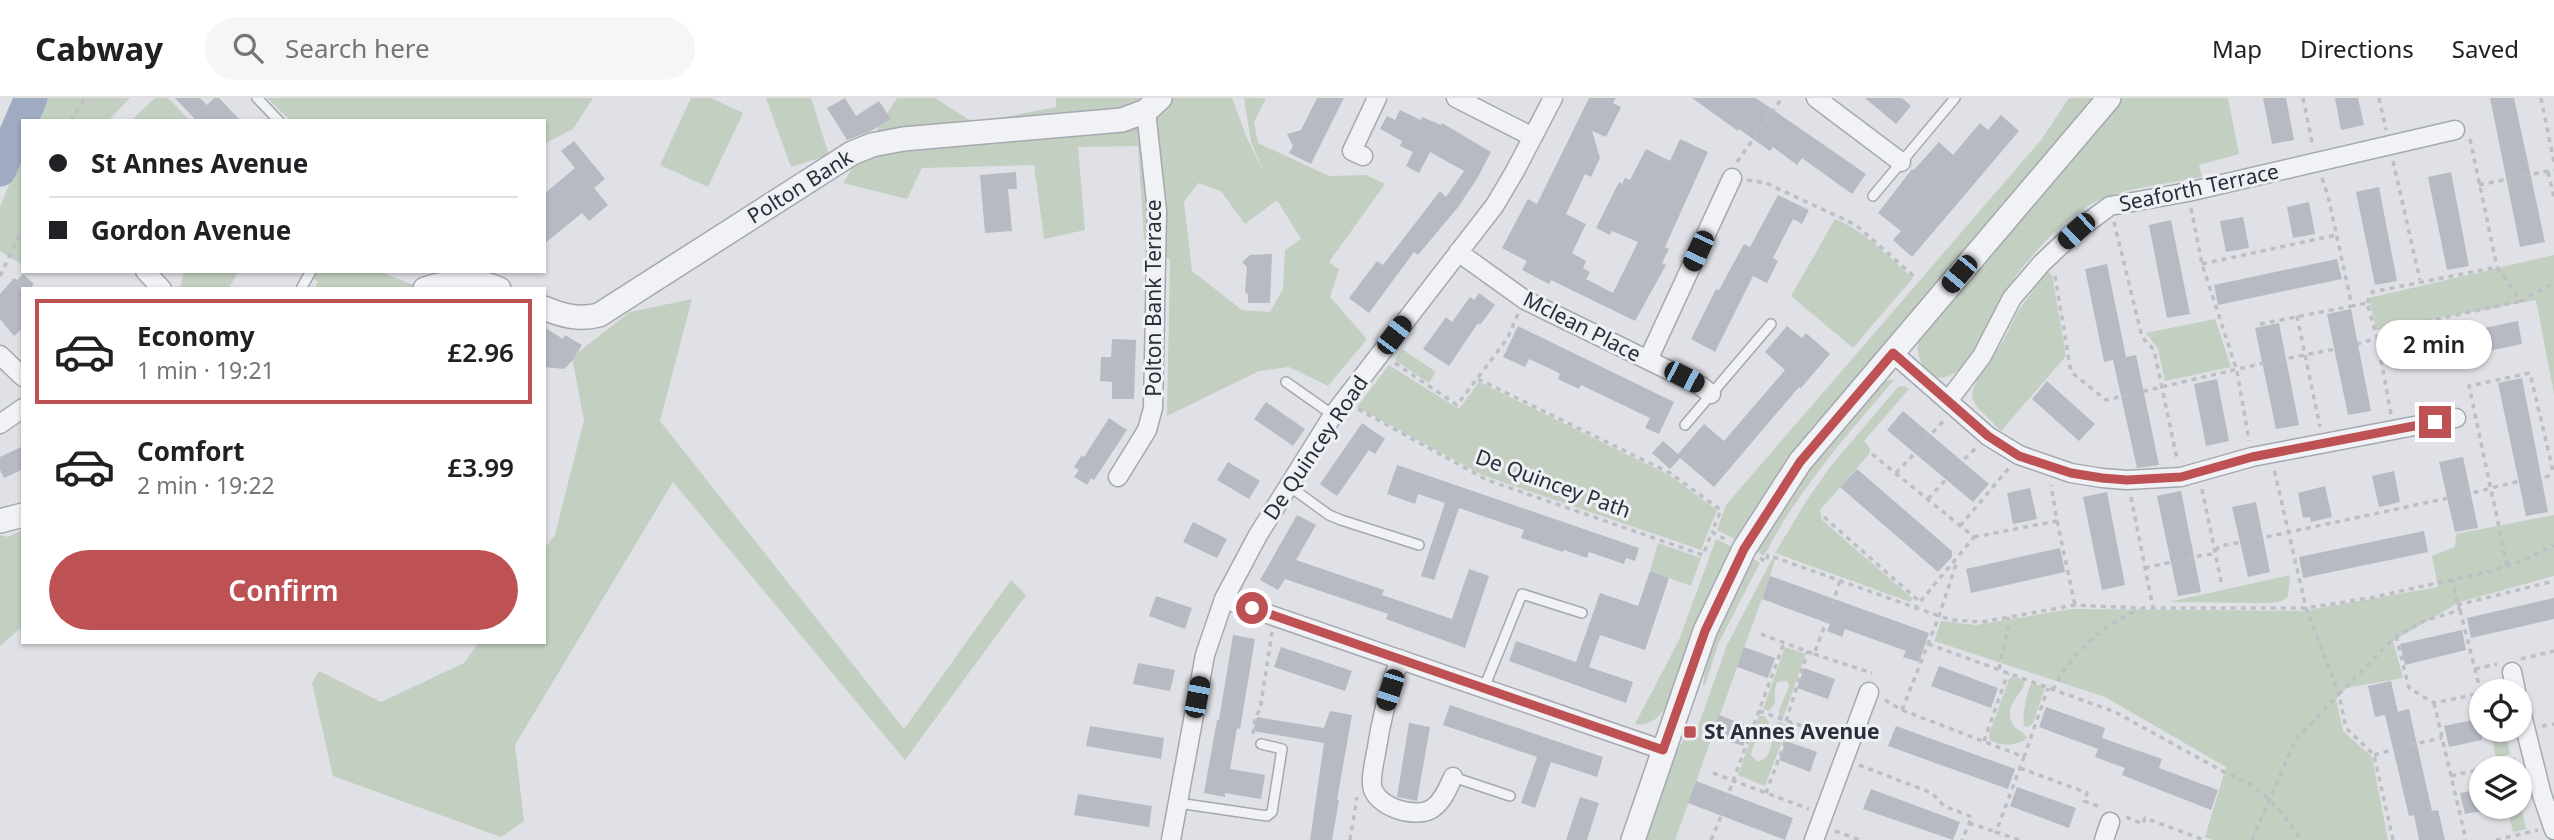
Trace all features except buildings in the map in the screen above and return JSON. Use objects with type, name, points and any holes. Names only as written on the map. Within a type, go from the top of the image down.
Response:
[{"type":"street","points":[[1363,156],[1352,151],[1377,98]]},
{"type":"street","points":[[1456,98],[1533,137]]},
{"type":"street","name":"De Quincey Road","points":[[1171,840],[1205,655],[1224,599],[1258,535],[1338,408],[1495,205],[1553,98]]},
{"type":"street","points":[[1816,98],[1901,162]]},
{"type":"street","points":[[1633,840],[1705,631],[1744,549],[1800,462],[2109,98]]},
{"type":"street","name":"Polton Bank","points":[[546,309],[572,317],[585,318],[599,314],[852,153],[872,145],[903,139],[1122,120],[1153,104]]},
{"type":"street","name":"Polton Bank Terrace","points":[[1118,477],[1147,430],[1153,408],[1157,211],[1153,104]]},
{"type":"street","name":"Seaforth Terrace","points":[[1952,404],[1982,356],[2012,298],[2042,262],[2076,231],[2110,206],[2188,192],[2455,130]]},
{"type":"street","points":[[1648,360],[1732,178]]},
{"type":"street","name":"Mclean Place","points":[[1458,252],[1525,300],[1711,394]]},
{"type":"street","points":[[148,273],[161,287]]},
{"type":"street","points":[[432,287],[471,282],[486,283],[495,287]]},
{"type":"street","points":[[1893,353],[1988,436],[2019,456],[2071,473],[2127,480],[2181,477],[2252,457],[2456,418]]},
{"type":"street","points":[[0,355],[21,375]]},
{"type":"street","points":[[0,424],[21,409]]},
{"type":"street","points":[[0,521],[21,516]]},
{"type":"street","points":[[1224,599],[1663,750]]},
{"type":"street","points":[[1400,659],[1383,709],[1372,785],[1380,802],[1389,807],[1421,813],[1432,810],[1441,800],[1453,777]]},
{"type":"street","points":[[2512,672],[2513,679]]},
{"type":"street","points":[[1819,827],[1869,692]]},
{"type":"street","points":[[2529,742],[2553,828]]},
{"type":"street","points":[[2104,840],[2112,817]]},
{"type":"lane","points":[[257,98],[277,119]]},
{"type":"lane","points":[[1873,196],[1955,98]]},
{"type":"lane","points":[[1685,425],[1771,324]]},
{"type":"lane","points":[[1286,382],[1338,408]]},
{"type":"lane","points":[[1289,486],[1340,520],[1419,545]]},
{"type":"lane","points":[[1484,688],[1522,594],[1582,613]]},
{"type":"lane","points":[[1178,803],[1266,816],[1272,812],[1282,749],[1261,744]]},
{"type":"lane","points":[[1453,777],[1510,796]]},
{"type":"path","points":[[71,119],[85,98]]},
{"type":"path","points":[[1782,98],[1735,165],[1732,178],[1766,183],[1857,225],[1917,279]]},
{"type":"path","points":[[2303,98],[2316,163],[2328,196],[2352,306]]},
{"type":"path","points":[[2379,98],[2420,281]]},
{"type":"path","points":[[2540,98],[2554,162]]},
{"type":"path","points":[[2455,130],[2468,128],[2497,267],[2521,301]]},
{"type":"path","points":[[2524,176],[2554,170]]},
{"type":"path","points":[[2548,171],[2554,197]]},
{"type":"path","points":[[2479,185],[2513,178]]},
{"type":"path","points":[[2188,192],[2202,264],[2236,371],[2252,457]]},
{"type":"path","points":[[2110,206],[2142,337],[2154,350],[2181,477]]},
{"type":"path","points":[[0,275],[21,232]]},
{"type":"path","points":[[2202,264],[2337,235]]},
{"type":"path","points":[[2042,262],[2055,272],[2071,372],[2106,400],[2268,362]]},
{"type":"path","points":[[2395,430],[2377,338],[2367,303],[2372,292],[2497,267]]},
{"type":"path","points":[[2351,346],[2377,338],[2388,330],[2521,301],[2554,283]]},
{"type":"path","points":[[1380,353],[1457,405],[1507,339],[1525,300]]},
{"type":"path","points":[[2260,324],[2367,303]]},
{"type":"path","points":[[2297,316],[2324,443]]},
{"type":"path","points":[[2280,360],[2340,348]]},
{"type":"path","points":[[2507,565],[2469,386],[2530,373],[2554,475],[2535,478]]},
{"type":"path","points":[[1478,379],[1670,472],[1721,510],[1712,532],[1766,562],[1768,555],[1952,620],[1982,622],[2075,606],[2306,608],[2370,598],[2453,580],[2525,560],[2554,545]]},
{"type":"path","points":[[1926,440],[1952,404]]},
{"type":"path","name":"De Quincey Path","points":[[1338,408],[1487,480],[1703,555],[1712,532]]},
{"type":"path","points":[[1957,466],[1988,436]]},
{"type":"path","points":[[1896,473],[1919,449]]},
{"type":"path","points":[[1872,454],[1974,537]]},
{"type":"path","points":[[2271,454],[2306,608],[2339,694],[2346,728],[2374,755],[2393,840]]},
{"type":"path","points":[[1961,526],[2019,456]]},
{"type":"path","points":[[2048,466],[2075,606]]},
{"type":"path","points":[[2199,473],[2222,586]]},
{"type":"path","points":[[1928,499],[1950,475]]},
{"type":"path","points":[[2127,480],[2153,608]]},
{"type":"path","points":[[2464,495],[2523,480]]},
{"type":"path","points":[[2257,539],[2453,497]]},
{"type":"path","points":[[1824,517],[1920,602]]},
{"type":"path","points":[[1915,608],[1974,537],[2057,521]]},
{"type":"path","points":[[2187,558],[2211,554],[2220,546],[2246,541]]},
{"type":"path","points":[[1902,710],[1939,616],[1958,557]]},
{"type":"path","points":[[2145,568],[2176,561]]},
{"type":"path","points":[[2453,580],[2457,605],[2477,679]]},
{"type":"path","points":[[1832,605],[1840,581]]},
{"type":"path","points":[[2457,605],[2554,582]]},
{"type":"path","points":[[1997,832],[2051,689],[2078,651],[2121,617],[2140,608]]},
{"type":"path","points":[[2252,840],[2295,741],[2396,636],[2424,621],[2460,610]]},
{"type":"path","points":[[1261,744],[1253,733],[1255,717],[1260,709],[1275,616]]},
{"type":"path","points":[[1814,654],[1828,617]]},
{"type":"path","points":[[1999,669],[2009,624],[2008,617]]},
{"type":"path","points":[[1761,634],[1878,676],[1869,692],[1902,710],[2024,757]]},
{"type":"path","points":[[2396,636],[2409,688],[2434,703],[2469,696]]},
{"type":"path","points":[[1726,800],[1784,643]]},
{"type":"path","points":[[1928,644],[2115,712],[2226,773],[2245,780],[2289,821],[2301,840]]},
{"type":"path","points":[[1786,720],[1808,652]]},
{"type":"path","points":[[1984,741],[2008,673]]},
{"type":"path","points":[[2434,703],[2466,840]]},
{"type":"path","points":[[1759,712],[1786,720],[1932,793],[1944,806],[1972,817],[1962,840]]},
{"type":"path","points":[[1766,793],[1792,723]]},
{"type":"path","points":[[2410,745],[2442,738]]},
{"type":"path","points":[[2374,755],[2399,748]]},
{"type":"path","points":[[2020,768],[2087,793],[2084,801],[2112,817],[2143,824],[2145,818],[2204,840]]},
{"type":"path","points":[[1713,772],[1766,793],[1819,827],[1860,840]]},
{"type":"path","points":[[2451,776],[2469,772]]},
{"type":"path","points":[[1350,840],[1357,795],[1372,785]]},
{"type":"path","points":[[1711,840],[1723,812]]},
{"type":"path","points":[[1968,823],[2019,840]]},
{"type":"path","points":[[2496,840],[2553,828]]},
{"type":"green space","points":[[43,98],[130,98],[110,119],[35,119]]},
{"type":"green space","points":[[155,98],[168,98],[188,119],[133,119]]},
{"type":"green space","points":[[267,98],[593,98],[573,129],[546,143],[546,119],[289,119]]},
{"type":"green space","points":[[691,98],[711,98],[743,113],[708,187],[660,165]]},
{"type":"green space","points":[[766,98],[811,98],[829,155],[791,167]]},
{"type":"green space","points":[[897,98],[935,98],[974,123],[1056,107],[1056,98],[1232,98],[1246,136],[1265,175],[1251,142],[1244,98],[1266,98],[1254,122],[1258,143],[1329,176],[1366,175],[1385,184],[1329,262],[1339,269],[1330,297],[1367,339],[1328,386],[1289,367],[1259,371],[1167,416],[1170,260],[1144,239],[1138,146],[1078,147],[1085,230],[1044,239],[1034,165],[922,168],[907,199],[843,183]],"holes":[[[1198,183],[1221,191],[1245,224],[1277,200],[1301,239],[1285,250],[1283,289],[1270,312],[1242,310],[1192,271],[1184,202]]]},
{"type":"green space","points":[[2069,98],[2095,98],[1785,462],[1735,539],[1717,530],[1726,505],[2041,140]]},
{"type":"green space","points":[[2122,98],[2228,98],[2239,154],[2199,165],[2202,177],[2121,192],[2084,208],[2042,245],[2017,275],[1969,360],[1953,374],[1937,377],[1930,374],[1921,362],[1918,339]]},
{"type":"green space","points":[[21,155],[21,264],[0,251],[0,207]]},
{"type":"green space","points":[[1835,219],[1866,237],[1913,278],[1853,348],[1791,296]]},
{"type":"green space","points":[[2554,255],[2554,394],[2536,300],[2376,330],[2369,298]]},
{"type":"green space","points":[[2047,271],[2052,275],[2066,356],[2001,431],[1978,408],[1972,399],[1973,390],[2018,311]]},
{"type":"green space","points":[[184,273],[238,273],[229,287],[180,287]]},
{"type":"green space","points":[[307,273],[383,273],[416,286],[315,287],[318,282]]},
{"type":"green space","points":[[692,299],[660,421],[904,729],[1011,580],[1026,595],[905,760],[673,482],[515,745],[524,821],[501,837],[333,776],[312,683],[319,671],[381,702],[464,663],[478,644],[546,644],[546,546],[555,535],[584,420],[572,357],[630,312]]},
{"type":"green space","points":[[2215,319],[2231,367],[2165,381],[2158,349],[2146,333]]},
{"type":"green space","points":[[1402,349],[1436,372],[1429,383],[1395,360]]},
{"type":"green space","points":[[1389,365],[1459,409],[1479,382],[1669,475],[1717,510],[1701,550],[1482,475],[1357,407]]},
{"type":"green space","points":[[1894,380],[1807,486],[1764,556],[1755,550],[1793,488],[1880,383]]},
{"type":"green space","points":[[1898,387],[1909,389],[1864,441],[1870,448],[1869,454],[1820,510],[1822,520],[1913,599],[1910,602],[1775,553],[1830,467]]},
{"type":"green space","points":[[2554,515],[2554,576],[2460,602],[2393,641],[2403,678],[2346,688],[2336,699],[2343,731],[2372,757],[2388,840],[2213,840],[2205,837],[2226,767],[2105,697],[1934,641],[1941,621],[1976,625],[2071,609],[2303,611],[2438,587],[2432,556],[2455,547],[2456,534]]},
{"type":"green space","points":[[21,531],[21,628],[0,646],[0,535],[8,537]]},
{"type":"green space","points":[[1716,539],[1732,547],[1699,615],[1666,706],[1654,720],[1635,724],[1679,640]]},
{"type":"green space","points":[[1658,543],[1701,558],[1691,586],[1650,571]]},
{"type":"green space","points":[[1751,557],[1760,563],[1719,642],[1703,685],[1708,651]]},
{"type":"green space","points":[[1772,559],[1775,560],[1770,576],[1675,840],[1642,840],[1665,774],[1686,735],[1696,732],[1727,645]]},
{"type":"green space","points":[[2290,575],[2288,596],[2282,601],[2169,602]]},
{"type":"green space","points":[[1785,647],[1806,654],[1783,718],[1779,716],[1779,711],[1789,686],[1787,681],[1777,682],[1775,703],[1769,711],[1763,709]]},
{"type":"green space","points":[[2012,677],[2025,682],[2012,705],[2010,716],[2013,726],[2027,738],[2004,745],[1990,740],[1989,735]]},
{"type":"green space","points":[[2032,683],[2044,687],[2044,691],[2033,723],[2028,727],[2024,726],[2024,716]]},
{"type":"green space","points":[[1759,716],[1764,716],[1769,722],[1751,755],[1758,762],[1768,755],[1775,724],[1780,722],[1788,725],[1765,786],[1738,775]]},
{"type":"green space","points":[[2493,742],[2508,742],[2510,754],[2496,756]]},
{"type":"green space","points":[[2510,819],[2524,819],[2526,829],[2513,832]]},
{"type":"waterway","points":[[22,119],[31,98]]},
{"type":"waterway","points":[[0,170],[21,121]]},
{"type":"place","name":"St Annes Avenue","points":[[1690,732]]},
{"type":"route","points":[[1252,608],[1663,750],[1705,631],[1744,549],[1800,462],[1893,353],[1988,436],[2019,456],[2071,473],[2102,478],[2127,480],[2181,477],[2252,457],[2435,422]]}]
